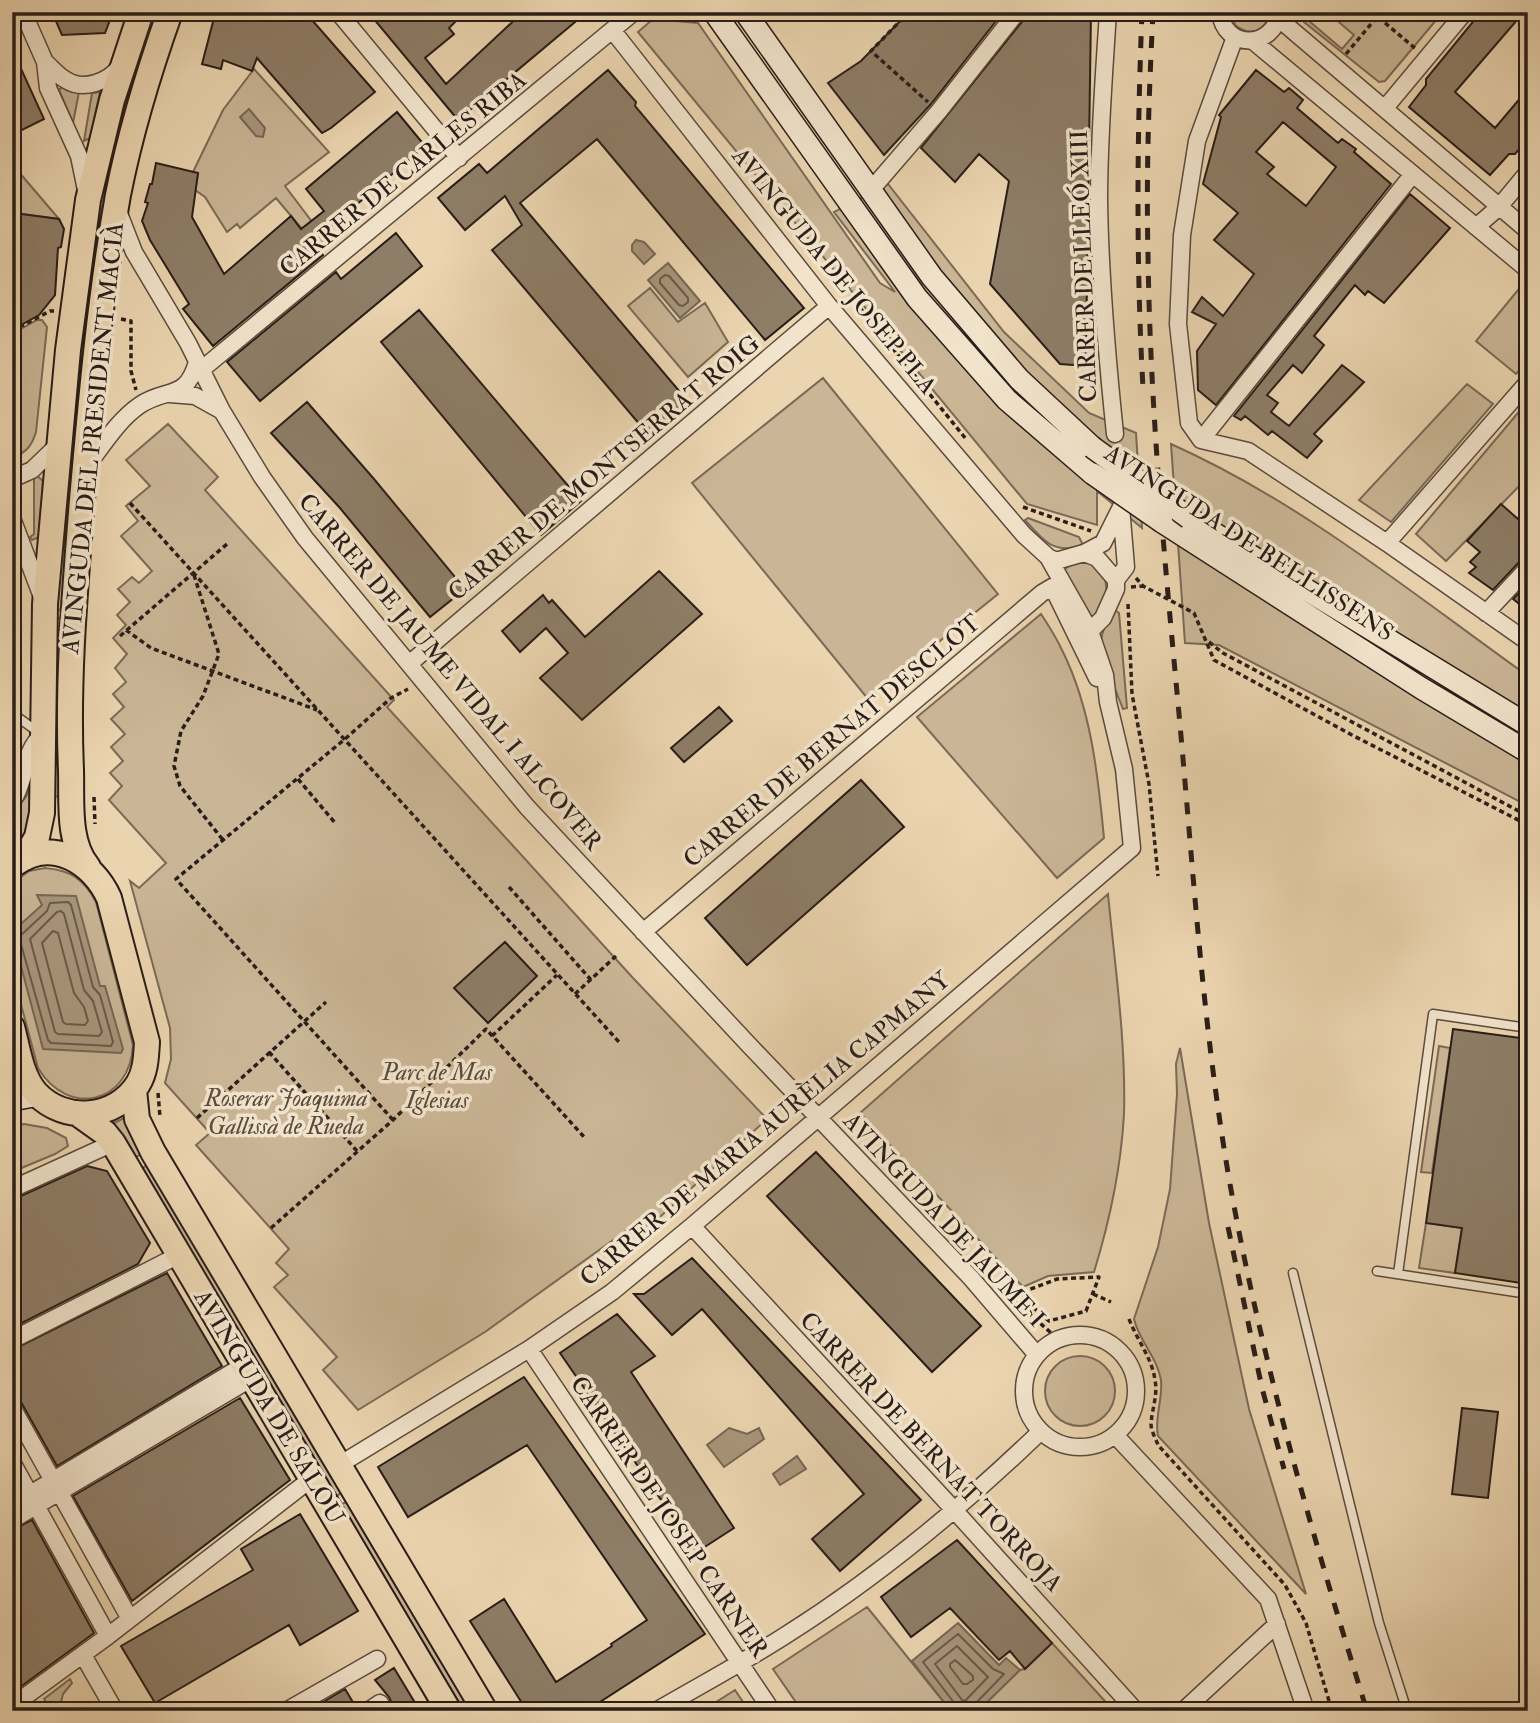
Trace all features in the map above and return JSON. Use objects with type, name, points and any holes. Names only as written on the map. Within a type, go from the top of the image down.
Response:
[{"type":"main road","name":"AVINGUDA DEL PRESIDENT MACIÀ","points":[[18,862],[37,837],[42,813],[45,604],[68,349],[88,200],[123,61],[141,12]]},
{"type":"main road","name":"AVINGUDA DEL PRESIDENT MACIÀ","points":[[134,1090],[140,1082],[146,1062],[147,1042],[109,898],[98,878],[82,860],[74,835],[69,721],[70,658],[101,307],[116,207],[140,107],[170,12]]},
{"type":"main road","name":"AVINGUDA DE BELLISSENS","points":[[746,12],[932,277],[1018,379],[1092,447],[1189,517],[1528,724]]},
{"type":"main road","name":"AVINGUDA DE BELLISSENS","points":[[716,15],[917,298],[1007,400],[1093,474],[1189,541],[1528,752]]},
{"type":"main road","points":[[18,862],[52,853],[74,859],[88,867]]},
{"type":"main road","points":[[12,1027],[25,1075],[39,1095],[12,1100]]},
{"type":"main road","points":[[77,1113],[90,1114],[110,1109],[134,1090]]},
{"type":"main road","points":[[134,1090],[138,1119],[152,1128],[339,1465],[485,1711]]},
{"type":"main road","name":"AVINGUDA DE SALOU","points":[[39,1095],[51,1105],[77,1113],[105,1133],[113,1143],[449,1711]]},
{"type":"street","points":[[23,12],[45,62],[48,88],[79,156],[88,200]]},
{"type":"street","points":[[338,12],[459,158]]},
{"type":"street","name":"CARRER DE CARLES RIBA","points":[[85,469],[112,431],[133,411],[153,398],[170,394],[192,378],[199,366],[459,158],[634,12]]},
{"type":"street","points":[[870,191],[939,111],[1017,12]]},
{"type":"street","name":"CARRER DE LLEÓ XIII","points":[[1108,12],[1099,202],[1108,368],[1115,434]]},
{"type":"street","points":[[1220,12],[1224,27],[1235,37],[1253,41],[1528,270]]},
{"type":"street","points":[[1385,108],[1465,12]]},
{"type":"street","points":[[1253,41],[1274,30],[1279,16],[1528,231]]},
{"type":"street","name":"AVINGUDA DE JOSEP PLA","points":[[613,31],[829,306],[1024,535],[1048,557],[1090,631],[1105,676],[1108,702],[1124,769],[1132,848]]},
{"type":"street","points":[[1235,37],[1196,141],[1182,234],[1178,324],[1189,423],[1201,440],[1248,451],[1387,543],[1528,642]]},
{"type":"street","points":[[45,62],[67,82],[88,85],[115,74],[123,61]]},
{"type":"street","points":[[1476,227],[1499,207],[1528,172]]},
{"type":"street","points":[[1201,440],[1413,174]]},
{"type":"street","name":"CARRER DE JAUME VIDAL I ALCOVER","points":[[116,207],[134,252],[222,411],[262,477],[297,527],[527,807],[817,1117]]},
{"type":"street","name":"CARRER DE MONTSERRAT ROIG","points":[[409,664],[829,306]]},
{"type":"street","points":[[1387,543],[1528,382]]},
{"type":"street","points":[[170,394],[195,396],[222,411]]},
{"type":"street","points":[[12,479],[32,470],[59,444]]},
{"type":"street","points":[[12,470],[32,470]]},
{"type":"street","points":[[1048,557],[1056,561],[1084,553],[1103,543],[1121,507],[1126,567],[1116,580],[1116,589],[1102,618],[1090,631],[1069,620]]},
{"type":"street","points":[[12,518],[45,604]]},
{"type":"street","name":"AVINGUDA DE JOSEP PLA","points":[[1024,535],[1108,702]]},
{"type":"street","points":[[1084,553],[1097,558],[1116,580]]},
{"type":"street","points":[[1486,613],[1528,568]]},
{"type":"street","name":"CARRER DE BERNAT DESCLOT","points":[[643,932],[1021,610],[1052,587]]},
{"type":"street","points":[[12,802],[23,780],[27,755],[33,743],[42,735]]},
{"type":"street","name":"CARRER DE MARIA AURÈLIA CAPMANY","points":[[339,1465],[529,1349],[612,1292],[1132,848]]},
{"type":"street","name":"AVINGUDA DE JAUME I","points":[[817,1117],[971,1278],[1037,1355]]},
{"type":"street","points":[[12,1189],[113,1143]]},
{"type":"street","name":"CARRER DE BERNAT TORROJA","points":[[692,1226],[956,1511],[1136,1711]]},
{"type":"street","points":[[12,1340],[179,1255]]},
{"type":"street","points":[[1078,1335],[1099,1339],[1119,1352],[1133,1374],[1136,1399],[1126,1424],[1115,1435],[1097,1445],[1080,1448],[1065,1446],[1040,1432],[1027,1412],[1023,1389],[1030,1365],[1037,1355],[1058,1339],[1078,1335]]},
{"type":"street","name":"CARRER DE JOSEP CARNER","points":[[529,1349],[772,1711]]},
{"type":"street","points":[[12,1520],[33,1500],[248,1372]]},
{"type":"street","points":[[12,1407],[130,1619]]},
{"type":"street","points":[[656,1711],[786,1635],[861,1584],[956,1511],[1040,1432]]},
{"type":"street","points":[[1115,1435],[1268,1599],[1306,1711]]},
{"type":"street","points":[[12,1462],[108,1636]]},
{"type":"street","points":[[12,1706],[83,1655],[312,1479]]},
{"type":"street","points":[[12,1505],[33,1500]]},
{"type":"street","points":[[1183,1711],[1277,1625]]},
{"type":"street","points":[[83,1655],[115,1711]]},
{"type":"street","points":[[286,1711],[376,1659]]},
{"type":"street","points":[[368,1711],[380,1703],[385,1711]]},
{"type":"lane","points":[[12,713],[42,735]]},
{"type":"lane","points":[[1398,1274],[1433,1014],[1528,1028]]},
{"type":"lane","points":[[1377,1271],[1528,1294]]},
{"type":"lane","points":[[1293,1273],[1379,1623],[1407,1711]]},
{"type":"path","points":[[640,12],[708,22],[716,15]]},
{"type":"path","points":[[900,12],[904,17],[871,51],[939,111]]},
{"type":"path","points":[[1372,12],[1380,14],[1423,55]]},
{"type":"path","points":[[1336,67],[1380,14]]},
{"type":"path","points":[[829,306],[843,287],[972,446]]},
{"type":"path","points":[[1015,499],[1028,510],[1088,531],[1096,530]]},
{"type":"path","points":[[130,503],[619,1042]]},
{"type":"path","points":[[120,636],[227,544]]},
{"type":"path","points":[[194,573],[219,654],[202,695],[181,731],[174,766],[180,786],[223,840]]},
{"type":"path","points":[[1143,586],[1194,613],[1214,660],[1352,735],[1528,825]]},
{"type":"path","points":[[1128,601],[1132,694],[1149,784],[1158,876]]},
{"type":"path","points":[[126,630],[151,648],[318,710]]},
{"type":"path","points":[[1208,641],[1223,653],[1528,816]]},
{"type":"path","points":[[393,1120],[176,878],[298,779],[391,698],[423,681]]},
{"type":"path","points":[[298,779],[335,824]]},
{"type":"path","points":[[94,786],[96,829]]},
{"type":"path","points":[[509,887],[591,980]]},
{"type":"path","points":[[575,994],[615,956]]},
{"type":"path","points":[[492,1036],[558,975]]},
{"type":"path","points":[[197,1118],[326,1002]]},
{"type":"path","points":[[271,1228],[393,1120],[486,1029],[585,1138]]},
{"type":"path","points":[[269,1052],[357,1151]]},
{"type":"path","points":[[152,1128],[159,1106],[159,1083]]},
{"type":"path","points":[[1099,1277],[1086,1311],[1049,1321],[1035,1308],[1020,1293],[1057,1279],[1099,1277]]},
{"type":"path","points":[[1093,1294],[1111,1302]]},
{"type":"path","points":[[1012,1326],[1035,1308]]},
{"type":"path","points":[[1129,1319],[1146,1352],[1156,1381],[1151,1426],[1158,1445],[1284,1585],[1306,1623],[1332,1711]]},
{"type":"green space","points":[[153,12],[156,12],[114,159],[88,309],[85,308],[91,270],[112,159]]},
{"type":"green space","points":[[1232,12],[1269,13],[1265,25],[1256,31],[1246,31],[1235,25]]},
{"type":"green space","points":[[1297,12],[1317,12],[1309,21],[1342,49],[1354,35],[1327,12],[1443,12],[1385,81],[1379,82],[1304,22]]},
{"type":"green space","points":[[653,19],[698,23],[880,283],[895,292],[834,212],[888,184],[1004,332],[1089,413],[1136,433],[1142,528],[1097,491],[1097,525],[1027,504],[638,32]]},
{"type":"green space","points":[[254,69],[329,152],[285,186],[325,239],[317,247],[276,198],[240,228],[237,224],[227,232],[205,197],[195,190],[198,174],[193,172],[223,110]]},
{"type":"green space","points":[[63,86],[79,92],[73,123],[59,90]]},
{"type":"green space","points":[[100,92],[90,138],[84,141],[92,93]]},
{"type":"green space","points":[[12,164],[59,219],[14,213],[19,190],[12,182]]},
{"type":"green space","points":[[1523,284],[1528,288],[1528,361],[1516,374],[1476,341]]},
{"type":"green space","points":[[650,288],[678,322],[705,303],[728,342],[688,377],[628,306]]},
{"type":"green space","points":[[37,320],[42,320],[47,327],[36,432],[28,448],[14,457],[12,334]]},
{"type":"green space","points":[[81,320],[89,321],[63,608],[57,611],[55,609]]},
{"type":"green space","points":[[823,378],[998,594],[868,699],[692,483]]},
{"type":"green space","points":[[1467,384],[1493,404],[1391,522],[1359,500]]},
{"type":"green space","points":[[1528,401],[1528,477],[1446,561],[1416,534]]},
{"type":"green space","name":"Parc de Mas Iglesias","points":[[168,424],[218,477],[205,490],[394,700],[387,707],[633,978],[767,1119],[649,1227],[641,1220],[485,1332],[358,1410],[323,1370],[337,1357],[274,1287],[288,1275],[276,1263],[289,1249],[196,1145],[210,1133],[165,1083],[171,1059],[170,1028],[130,881],[139,888],[166,863],[109,800],[122,786],[110,773],[123,761],[111,747],[125,734],[111,719],[124,707],[113,694],[126,682],[115,668],[127,654],[113,638],[126,625],[117,615],[130,602],[118,589],[132,577],[139,583],[152,571],[121,536],[138,521],[126,506],[150,486],[126,460]]},
{"type":"green space","points":[[1171,444],[1219,467],[1311,521],[1528,676],[1528,806],[1219,645],[1185,643]]},
{"type":"green space","points":[[36,475],[43,481],[39,537],[32,540],[30,537],[34,534]]},
{"type":"green space","points":[[1028,518],[1079,537],[1081,546],[1063,548],[1049,544],[1025,520]]},
{"type":"green space","points":[[1078,561],[1090,563],[1098,569],[1106,585],[1103,604],[1089,620],[1063,570]]},
{"type":"green space","points":[[1115,610],[1119,613],[1127,708],[1123,709],[1108,672],[1101,643],[1104,628]]},
{"type":"green space","points":[[1041,614],[1073,674],[1087,719],[1096,766],[1104,838],[1057,878],[917,717]]},
{"type":"green space","points":[[56,617],[63,619],[62,796],[52,797]]},
{"type":"green space","points":[[31,785],[28,830],[25,838],[12,852],[12,813],[26,797]]},
{"type":"green space","points":[[45,868],[75,877],[96,902],[133,1045],[129,1065],[121,1081],[110,1091],[96,1097],[80,1098],[65,1094],[51,1084],[38,1068],[12,971],[12,884],[29,871]]},
{"type":"green space","points":[[1108,894],[1124,1087],[1120,1154],[1110,1213],[1094,1272],[1048,1276],[1023,1287],[860,1113]]},
{"type":"green space","points":[[1439,1046],[1450,1048],[1432,1173],[1421,1172]]},
{"type":"green space","points":[[1180,1048],[1209,1223],[1249,1409],[1306,1594],[1158,1436],[1161,1380],[1134,1319],[1158,1247],[1170,1189],[1177,1094],[1176,1064]]},
{"type":"green space","points":[[126,1117],[144,1153],[132,1159],[112,1124]]},
{"type":"green space","points":[[24,1124],[47,1128],[66,1138],[68,1146],[12,1172],[12,1127]]},
{"type":"green space","points":[[151,1163],[343,1492],[335,1497],[139,1170]]},
{"type":"green space","points":[[1426,1223],[1462,1228],[1455,1273],[1419,1268]]},
{"type":"green space","points":[[1080,1356],[1105,1366],[1115,1391],[1105,1416],[1080,1426],[1055,1416],[1045,1391],[1055,1366]]},
{"type":"green space","points":[[348,1501],[474,1711],[461,1711],[340,1505]]},
{"type":"green space","points":[[867,1607],[951,1711],[802,1711],[773,1669]]},
{"type":"green space","points":[[1052,1643],[1114,1711],[978,1711],[1020,1670],[1025,1669]]},
{"type":"green space","points":[[70,1679],[72,1683],[63,1694],[61,1711],[53,1711],[44,1699]]},
{"type":"green space","points":[[735,1690],[749,1711],[702,1711]]},
{"type":"water","points":[[249,109],[265,128],[263,137],[256,136],[240,117]]},
{"type":"water","points":[[636,240],[644,242],[655,254],[644,264],[632,251]]},
{"type":"water","points":[[668,263],[700,301],[680,318],[648,280]]},
{"type":"water","points":[[37,895],[76,896],[100,986],[105,986],[123,1049],[121,1053],[43,1049],[12,932],[42,905]]},
{"type":"water","points":[[729,1428],[747,1434],[759,1428],[764,1439],[724,1467],[707,1445]]},
{"type":"water","points":[[797,1456],[806,1469],[780,1485],[773,1474]]},
{"type":"water","points":[[958,1623],[999,1665],[1006,1658],[1020,1670],[978,1711],[951,1711],[912,1661]]},
{"type":"building","points":[[52,12],[113,12],[105,33],[62,35]]},
{"type":"building","points":[[225,12],[305,12],[375,92],[322,133],[257,58],[252,71],[223,60],[221,69],[202,64],[214,18],[226,16]]},
{"type":"building","points":[[368,12],[465,12],[449,28],[454,34],[425,58],[446,84],[523,12],[587,12],[458,120]]},
{"type":"building","points":[[909,12],[1003,12],[931,104],[884,155],[828,83],[861,61]]},
{"type":"building","points":[[1027,12],[1091,12],[1086,351],[1083,359],[1073,365],[1060,364],[990,284],[1009,181],[979,154],[955,182],[921,148],[1025,18]]},
{"type":"building","points":[[1481,12],[1524,12],[1455,92],[1495,128],[1528,89],[1528,139],[1515,154],[1509,154],[1490,175],[1409,107],[1426,85],[1426,79]]},
{"type":"building","points":[[12,49],[44,119],[12,135]]},
{"type":"building","points":[[608,70],[804,308],[765,340],[597,139],[520,203],[691,405],[652,439],[492,250],[522,225],[505,196],[465,230],[438,198],[479,164],[487,173]]},
{"type":"building","points":[[1256,70],[1284,92],[1289,88],[1303,100],[1297,108],[1338,143],[1342,139],[1356,149],[1354,152],[1391,184],[1216,405],[1198,390],[1197,351],[1216,324],[1192,312],[1202,297],[1223,316],[1254,274],[1214,240],[1238,213],[1203,184],[1221,117],[1219,115]],"holes":[[[1283,122],[1336,167],[1306,206],[1267,174],[1274,167],[1256,152]]]},
{"type":"building","points":[[397,112],[425,146],[313,242],[323,255],[213,346],[183,309],[189,304],[150,240],[142,221],[156,163],[198,173],[192,217],[224,274],[291,216],[301,229],[324,211],[306,189]]},
{"type":"building","points":[[1410,194],[1450,228],[1384,303],[1368,291],[1365,295],[1355,285],[1314,336],[1324,345],[1302,373],[1293,365],[1267,395],[1278,403],[1271,412],[1289,426],[1342,365],[1364,382],[1314,434],[1322,441],[1307,458],[1272,431],[1268,435],[1245,416],[1241,420],[1234,416]]},
{"type":"building","points":[[14,213],[59,219],[64,229],[61,247],[58,248],[55,295],[39,315],[12,330]]},
{"type":"building","points":[[396,233],[422,266],[260,401],[227,362],[336,272],[341,279]]},
{"type":"building","points":[[419,310],[581,501],[541,535],[381,342]]},
{"type":"building","points":[[307,402],[465,589],[430,617],[340,508],[271,433]]},
{"type":"building","points":[[1501,504],[1518,519],[1528,508],[1528,558],[1520,561],[1493,590],[1469,573],[1476,567],[1470,562],[1480,552],[1467,541]]},
{"type":"building","points":[[659,571],[702,614],[582,720],[540,678],[568,653],[546,628],[520,652],[502,631],[543,595],[549,603],[552,600],[585,637]]},
{"type":"building","points":[[1528,584],[1528,611],[1513,599]]},
{"type":"building","points":[[719,707],[732,721],[684,762],[671,748]]},
{"type":"building","points":[[861,780],[904,827],[747,965],[705,918]]},
{"type":"building","points":[[505,942],[537,976],[488,1023],[454,988]]},
{"type":"building","points":[[1453,1029],[1528,1039],[1528,1284],[1455,1273],[1462,1228],[1426,1223]]},
{"type":"building","points":[[816,1152],[981,1326],[932,1372],[767,1196]]},
{"type":"building","points":[[87,1166],[107,1171],[150,1243],[138,1264],[12,1328],[12,1200]]},
{"type":"building","points":[[692,1258],[921,1500],[840,1571],[812,1539],[864,1494],[702,1309],[672,1335],[634,1294],[644,1294]]},
{"type":"building","points":[[167,1273],[222,1366],[57,1466],[21,1402],[12,1396],[12,1350]]},
{"type":"building","points":[[617,1314],[655,1356],[631,1372],[734,1528],[697,1552],[560,1353]]},
{"type":"building","points":[[524,1377],[705,1634],[586,1711],[527,1711],[470,1621],[504,1599],[556,1682],[647,1620],[527,1445],[408,1517],[378,1467]]},
{"type":"building","points":[[240,1398],[290,1480],[132,1601],[73,1496]]},
{"type":"building","points":[[1462,1408],[1498,1412],[1488,1498],[1452,1494]]},
{"type":"building","points":[[300,1514],[358,1611],[300,1645],[289,1625],[155,1703],[121,1646],[253,1570],[241,1549]]},
{"type":"building","points":[[32,1520],[94,1633],[12,1693],[12,1530]]},
{"type":"building","points":[[957,1540],[1052,1643],[1025,1669],[1010,1651],[999,1660],[950,1608],[911,1637],[881,1597]]},
{"type":"building","points":[[394,1668],[420,1711],[395,1711],[389,1697],[375,1680]]},
{"type":"building","points":[[345,1689],[354,1704],[342,1711],[308,1711]]},
{"type":"tunnel","points":[[1115,434],[1118,473]]},
{"type":"railway","points":[[1142,12],[1138,200],[1143,388]]},
{"type":"railway","points":[[1153,12],[1147,224],[1155,423],[1212,1064],[1230,1184],[1273,1384],[1308,1515],[1367,1711]]},
{"type":"railway","points":[[1228,1227],[1262,1388],[1284,1469]]},
{"type":"park label","name":"Roserar Joaquima Gallissà de Rueda","points":[[286,1112]]}]
